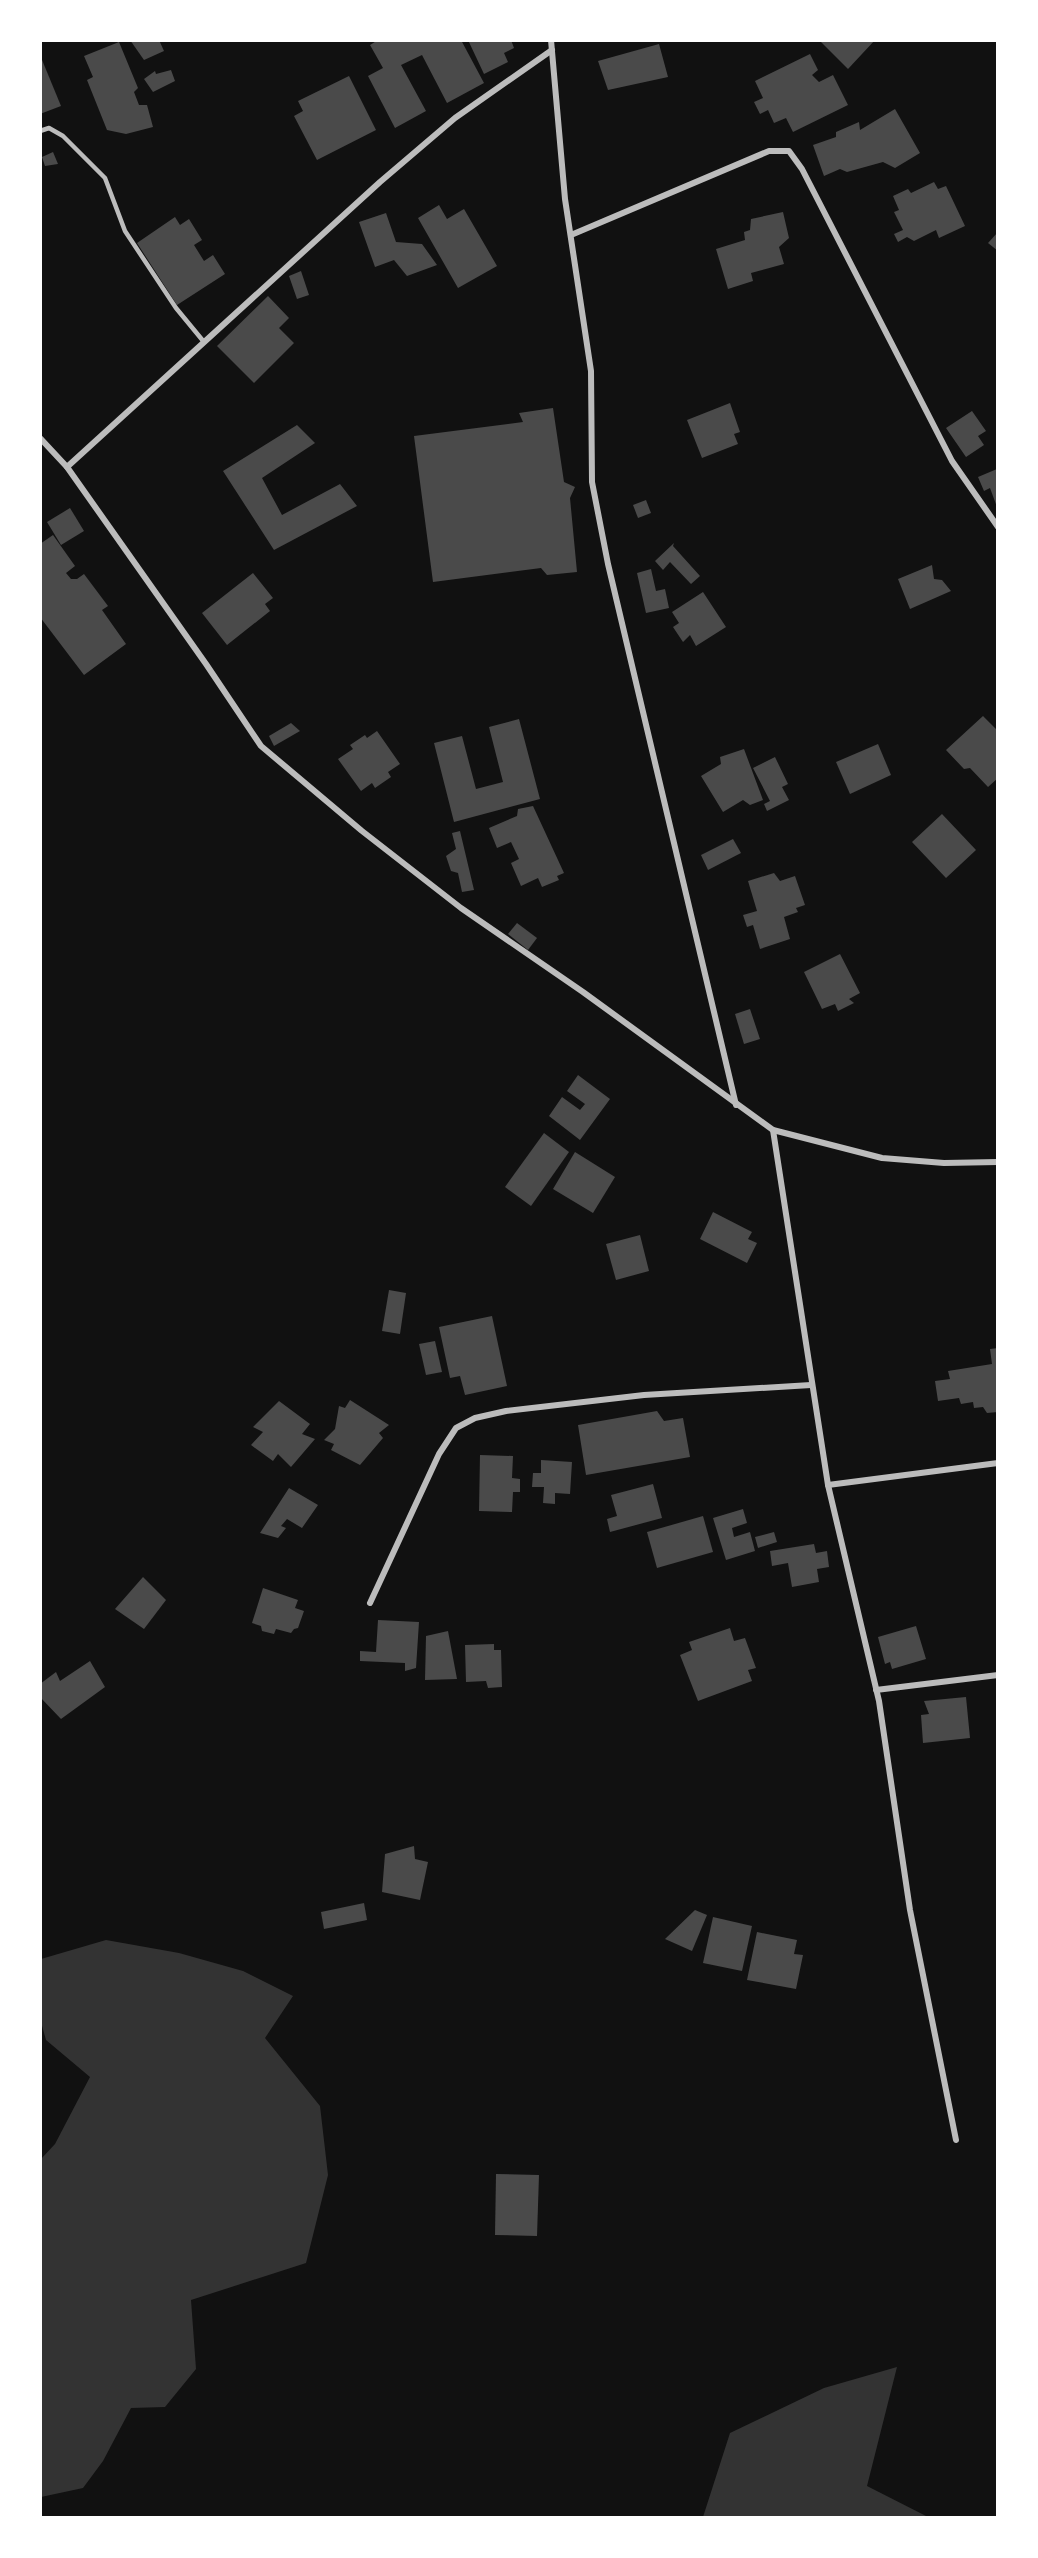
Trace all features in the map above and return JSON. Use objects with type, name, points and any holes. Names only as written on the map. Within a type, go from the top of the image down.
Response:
[{"type":"street","points":[[551,40],[571,235],[591,370],[592,482],[608,564],[736,1105]]},
{"type":"street","points":[[67,468],[298,254],[454,118],[552,50]]},
{"type":"street","points":[[571,235],[769,151],[789,151],[802,169],[952,461],[998,527]]},
{"type":"street","points":[[40,438],[67,468],[206,664],[261,746],[362,831],[460,908],[583,992],[773,1130],[882,1158],[944,1163],[998,1162]]},
{"type":"street","points":[[773,1130],[810,1385],[828,1485],[876,1690],[910,1910],[956,2140]]},
{"type":"street","points":[[370,1602],[438,1454],[456,1428],[475,1418],[506,1411],[644,1395],[810,1385]]},
{"type":"street","points":[[828,1485],[998,1462]]},
{"type":"street","points":[[876,1690],[998,1675]]},
{"type":"lane","points":[[40,131],[49,128],[63,136],[105,178],[125,231],[176,308],[204,342]]},
{"type":"shaded area","points":[[106,1940],[179,1953],[243,1971],[293,1996],[265,2038],[320,2106],[328,2175],[306,2263],[191,2300],[196,2369],[165,2407],[131,2408],[103,2461],[83,2488],[41,2497],[41,2159],[55,2144],[90,2077],[46,2040],[41,2022],[41,1959]]},
{"type":"shaded area","points":[[897,2367],[867,2486],[928,2517],[703,2517],[730,2433],[824,2388]]},
{"type":"building","points":[[130,40],[159,40],[164,51],[144,60]]},
{"type":"building","points":[[378,40],[461,40],[484,83],[447,103],[422,55],[401,65],[426,111],[395,128],[368,76],[383,68],[370,45]]},
{"type":"building","points":[[468,40],[511,40],[514,48],[504,53],[508,62],[484,74]]},
{"type":"building","points":[[819,40],[875,40],[848,69]]},
{"type":"building","points":[[119,42],[138,88],[134,92],[139,105],[147,105],[153,127],[126,134],[107,130],[87,80],[93,77],[84,56]]},
{"type":"building","points":[[659,44],[668,77],[608,90],[598,61]]},
{"type":"building","points":[[810,54],[818,70],[812,75],[819,82],[833,75],[848,105],[793,132],[786,118],[774,123],[768,110],[760,114],[754,102],[763,98],[755,81]]},
{"type":"building","points":[[40,55],[61,106],[40,114]]},
{"type":"building","points":[[171,70],[175,81],[153,92],[144,79],[155,71],[156,74]]},
{"type":"building","points":[[349,76],[376,130],[317,160],[294,116],[303,111],[298,101]]},
{"type":"building","points":[[895,109],[920,153],[895,168],[883,162],[847,172],[840,169],[824,176],[813,145],[836,137],[836,132],[859,122],[860,130]]},
{"type":"building","points":[[53,152],[58,164],[45,166],[42,157]]},
{"type":"building","points":[[934,182],[938,189],[946,186],[965,226],[939,238],[936,230],[914,241],[907,237],[898,242],[894,234],[903,230],[894,212],[899,210],[893,196],[908,189],[911,193]]},
{"type":"building","points":[[439,205],[447,219],[464,209],[497,266],[458,288],[418,218]]},
{"type":"building","points":[[783,212],[789,238],[779,247],[784,264],[751,273],[753,281],[728,289],[716,249],[745,240],[744,232],[750,230],[751,219]]},
{"type":"building","points":[[386,213],[396,242],[422,244],[437,265],[407,276],[394,260],[375,267],[359,222]]},
{"type":"building","points":[[175,217],[180,225],[189,219],[202,240],[194,245],[204,261],[213,255],[225,274],[177,305],[137,243]]},
{"type":"building","points":[[998,232],[998,251],[988,243]]},
{"type":"building","points":[[301,271],[309,295],[297,299],[289,276]]},
{"type":"building","points":[[268,296],[289,318],[279,328],[294,343],[254,383],[217,346]]},
{"type":"building","points":[[730,403],[740,432],[734,434],[738,444],[702,458],[687,420]]},
{"type":"building","points":[[553,408],[564,482],[575,487],[570,498],[577,572],[547,575],[541,568],[433,582],[414,436],[523,422],[519,413]]},
{"type":"building","points":[[972,411],[986,431],[978,436],[984,445],[966,457],[946,428]]},
{"type":"building","points":[[297,425],[315,443],[262,478],[282,515],[340,484],[357,506],[274,550],[223,471]]},
{"type":"building","points":[[997,469],[997,507],[990,488],[984,491],[978,477]]},
{"type":"building","points":[[646,500],[651,513],[638,518],[633,505]]},
{"type":"building","points":[[70,508],[84,531],[61,545],[47,522]]},
{"type":"building","points":[[53,535],[75,566],[66,573],[71,579],[77,579],[84,574],[108,606],[102,610],[126,644],[84,675],[40,617],[40,544]]},
{"type":"building","points":[[674,543],[673,546],[700,576],[691,584],[670,562],[663,570],[655,561]]},
{"type":"building","points":[[932,565],[934,579],[942,580],[951,591],[910,609],[898,579]]},
{"type":"building","points":[[651,569],[656,591],[665,589],[669,608],[646,613],[637,573]]},
{"type":"building","points":[[253,573],[273,598],[265,604],[270,611],[227,645],[202,613]]},
{"type":"building","points":[[703,592],[726,627],[696,646],[690,635],[683,642],[673,627],[679,623],[672,612]]},
{"type":"building","points":[[983,716],[998,731],[998,778],[988,787],[970,768],[964,769],[946,750]]},
{"type":"building","points":[[519,719],[540,799],[454,822],[434,743],[462,736],[476,789],[503,782],[489,727]]},
{"type":"building","points":[[291,723],[300,731],[274,746],[269,736]]},
{"type":"building","points":[[377,731],[400,764],[388,772],[391,777],[375,788],[372,783],[361,791],[338,759],[353,749],[350,745],[365,735],[367,738]]},
{"type":"building","points":[[878,744],[891,775],[850,794],[836,762]]},
{"type":"building","points":[[744,749],[763,800],[750,805],[743,800],[723,812],[701,776],[721,764],[720,757]]},
{"type":"building","points":[[775,757],[788,784],[782,787],[789,800],[767,811],[764,804],[770,801],[753,768]]},
{"type":"building","points":[[533,806],[564,873],[557,876],[559,880],[542,887],[538,878],[521,886],[511,863],[519,859],[511,842],[497,848],[489,828],[517,816],[518,809]]},
{"type":"building","points":[[942,814],[976,850],[946,878],[912,842]]},
{"type":"building","points":[[460,831],[474,890],[462,892],[458,873],[451,871],[446,856],[456,849],[452,833]]},
{"type":"building","points":[[733,839],[741,853],[708,870],[701,855]]},
{"type":"building","points":[[774,873],[780,881],[795,876],[805,905],[796,908],[798,912],[784,917],[790,939],[760,949],[753,925],[747,927],[743,915],[757,911],[748,881]]},
{"type":"building","points":[[517,923],[537,938],[528,950],[508,934]]},
{"type":"building","points":[[840,954],[860,993],[849,999],[854,1003],[838,1011],[835,1004],[822,1009],[804,972]]},
{"type":"building","points":[[750,1009],[760,1039],[744,1044],[735,1014]]},
{"type":"building","points":[[578,1075],[610,1099],[580,1140],[549,1116],[562,1097],[580,1110],[585,1104],[567,1091]]},
{"type":"building","points":[[544,1133],[569,1152],[531,1206],[505,1187]]},
{"type":"building","points":[[575,1152],[615,1177],[593,1213],[553,1189]]},
{"type":"building","points":[[713,1212],[752,1232],[748,1239],[757,1243],[747,1263],[700,1239]]},
{"type":"building","points":[[640,1235],[649,1271],[616,1280],[606,1244]]},
{"type":"building","points":[[389,1290],[406,1293],[400,1334],[382,1331]]},
{"type":"building","points":[[492,1316],[507,1386],[465,1395],[460,1376],[450,1378],[439,1327]]},
{"type":"building","points":[[435,1341],[442,1372],[426,1375],[419,1344]]},
{"type":"building","points":[[998,1348],[998,1412],[987,1413],[983,1407],[974,1408],[973,1402],[961,1404],[959,1398],[938,1401],[935,1381],[950,1379],[948,1371],[992,1364],[990,1349]]},
{"type":"building","points":[[350,1400],[389,1425],[379,1433],[383,1438],[360,1465],[331,1450],[334,1444],[324,1440],[335,1429],[339,1406],[345,1408]]},
{"type":"building","points":[[279,1401],[310,1424],[302,1434],[315,1439],[291,1467],[278,1454],[273,1461],[251,1445],[263,1432],[253,1427]]},
{"type":"building","points":[[657,1411],[664,1421],[683,1418],[690,1457],[586,1475],[578,1425]]},
{"type":"building","points":[[480,1455],[513,1456],[512,1478],[520,1479],[520,1492],[513,1492],[512,1512],[479,1511]]},
{"type":"building","points":[[541,1460],[572,1462],[570,1494],[555,1493],[555,1504],[543,1503],[544,1487],[532,1487],[533,1473],[541,1473]]},
{"type":"building","points":[[653,1484],[662,1518],[610,1532],[607,1519],[617,1516],[611,1495]]},
{"type":"building","points":[[289,1488],[318,1505],[302,1528],[287,1519],[281,1526],[286,1528],[278,1538],[260,1533]]},
{"type":"building","points":[[743,1509],[747,1523],[732,1528],[734,1537],[750,1532],[755,1551],[726,1560],[713,1518]]},
{"type":"building","points":[[703,1516],[713,1552],[657,1568],[647,1532]]},
{"type":"building","points":[[774,1532],[777,1542],[758,1548],[755,1537]]},
{"type":"building","points":[[814,1544],[816,1553],[827,1551],[829,1567],[817,1569],[819,1582],[792,1587],[788,1563],[772,1566],[770,1551]]},
{"type":"building","points":[[143,1577],[166,1600],[144,1629],[115,1609]]},
{"type":"building","points":[[263,1588],[298,1600],[295,1608],[304,1611],[298,1628],[291,1633],[276,1629],[274,1634],[262,1631],[261,1626],[252,1623]]},
{"type":"building","points":[[378,1620],[419,1622],[416,1668],[405,1671],[405,1663],[360,1661],[360,1651],[376,1652]]},
{"type":"building","points":[[916,1626],[926,1659],[892,1669],[890,1662],[885,1664],[878,1637]]},
{"type":"building","points":[[730,1628],[734,1641],[745,1638],[756,1668],[748,1670],[752,1681],[698,1701],[680,1655],[692,1650],[689,1642]]},
{"type":"building","points":[[448,1631],[457,1679],[425,1680],[426,1636]]},
{"type":"building","points":[[494,1644],[494,1650],[501,1650],[502,1687],[488,1688],[486,1681],[466,1682],[465,1645]]},
{"type":"building","points":[[90,1661],[105,1687],[61,1719],[40,1697],[40,1684],[56,1672],[60,1681]]},
{"type":"building","points":[[966,1697],[970,1738],[923,1743],[921,1715],[929,1714],[924,1701]]},
{"type":"building","points":[[414,1846],[415,1859],[428,1862],[420,1900],[382,1892],[385,1854]]},
{"type":"building","points":[[364,1903],[367,1920],[324,1929],[321,1912]]},
{"type":"building","points":[[695,1910],[707,1915],[692,1951],[665,1939]]},
{"type":"building","points":[[713,1917],[752,1926],[742,1971],[703,1963]]},
{"type":"building","points":[[757,1932],[797,1940],[794,1954],[803,1955],[796,1989],[747,1980]]},
{"type":"building","points":[[496,2174],[539,2175],[537,2236],[495,2235]]}]
